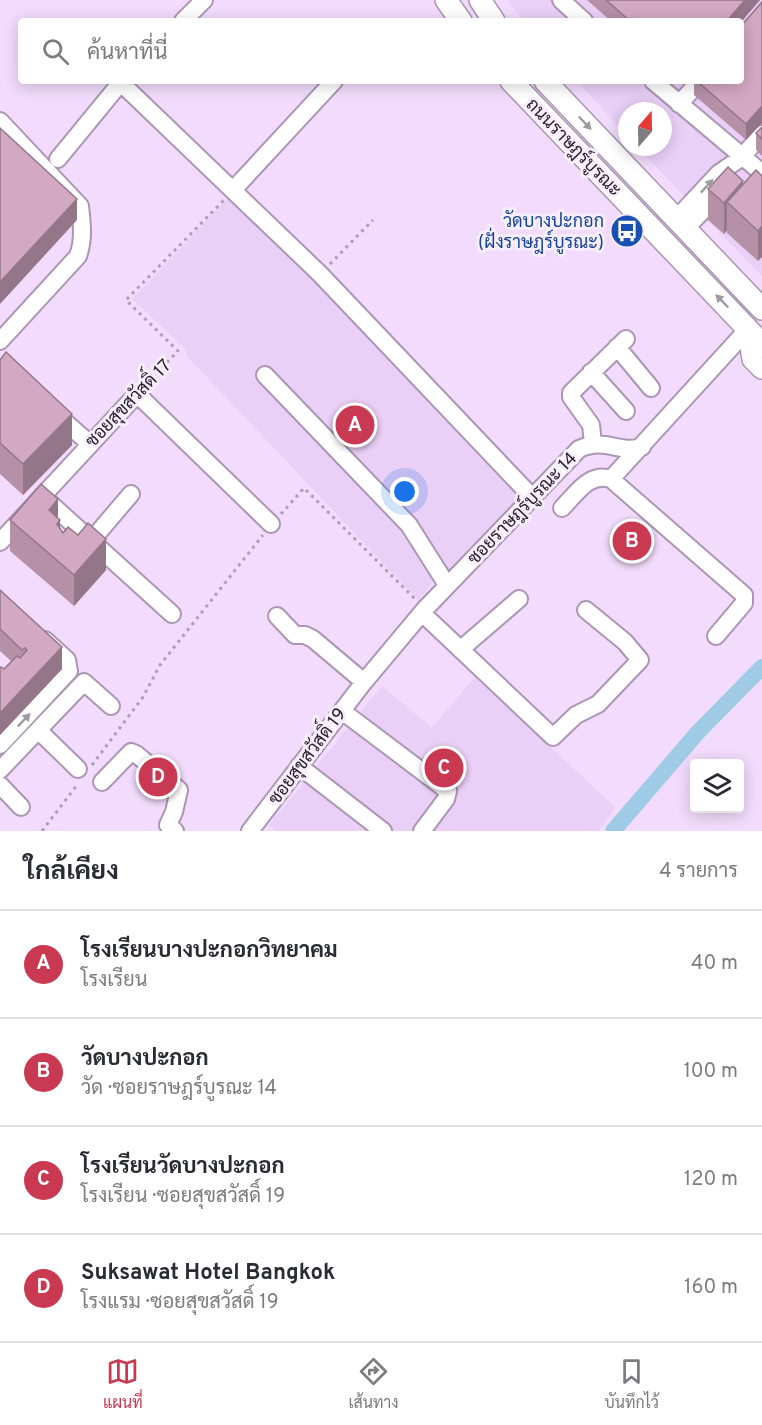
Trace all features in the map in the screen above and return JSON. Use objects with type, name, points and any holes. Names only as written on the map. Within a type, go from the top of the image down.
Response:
[{"type":"main road","points":[[446,0],[459,18]]},
{"type":"main road","points":[[480,0],[492,18]]},
{"type":"main road","name":"ถนนราษฎร์บูรณะ","points":[[514,84],[755,336]]},
{"type":"main road","name":"ถนนราษฎร์บูรณะ","points":[[548,84],[762,309]]},
{"type":"main road","points":[[733,279],[762,300]]},
{"type":"main road","points":[[755,336],[753,359],[762,368]]},
{"type":"street","points":[[186,18],[204,0]]},
{"type":"street","points":[[571,3],[582,18]]},
{"type":"street","points":[[58,159],[119,84]]},
{"type":"street","points":[[123,84],[320,274],[532,496]]},
{"type":"street","points":[[233,190],[331,84]]},
{"type":"street","points":[[656,84],[741,158],[762,173]]},
{"type":"street","points":[[679,104],[697,84]]},
{"type":"street","points":[[0,121],[80,206],[82,223],[82,247],[78,256],[0,341]]},
{"type":"street","points":[[681,223],[719,173],[741,158],[762,134]]},
{"type":"street","points":[[610,479],[755,336]]},
{"type":"street","points":[[593,443],[591,424],[571,397],[573,389],[622,343],[651,388]]},
{"type":"street","points":[[591,372],[626,411]]},
{"type":"street","points":[[265,375],[409,525],[447,585]]},
{"type":"street","points":[[137,394],[271,524]]},
{"type":"street","name":"ซอยสุขสวัสดิ์ 17","points":[[0,542],[89,443],[137,394]]},
{"type":"street","points":[[46,405],[67,414],[89,443]]},
{"type":"street","name":"ซอยราษฎร์บูรณะ 14","points":[[364,682],[447,585],[579,449],[593,443],[632,450],[642,447]]},
{"type":"street","points":[[562,508],[591,478],[602,476],[610,479],[744,595],[744,603],[716,636]]},
{"type":"street","points":[[91,541],[131,494]]},
{"type":"street","points":[[42,496],[171,615]]},
{"type":"street","points":[[460,649],[519,598]]},
{"type":"street","points":[[424,611],[460,649],[553,737],[576,715],[598,704],[640,660],[625,642],[586,610]]},
{"type":"street","points":[[277,616],[295,635],[305,634],[313,639],[364,682]]},
{"type":"street","points":[[0,745],[69,671],[67,660],[33,629]]},
{"type":"street","points":[[0,770],[84,682],[111,706]]},
{"type":"street","name":"ซอยสุขสวัสดิ์ 19","points":[[250,831],[364,682]]},
{"type":"street","points":[[342,711],[448,791],[446,799],[422,831]]},
{"type":"street","points":[[38,730],[83,772]]},
{"type":"street","points":[[102,782],[131,752],[136,754],[178,790],[168,829]]},
{"type":"street","points":[[300,766],[383,831]]},
{"type":"street","points":[[0,785],[21,807]]},
{"type":"path","name":"ซอยสุขสวัสดิ์ 17","points":[[137,394],[178,351],[126,300],[233,190]]},
{"type":"path","points":[[320,274],[373,220]]},
{"type":"path","points":[[42,831],[83,772],[143,697],[160,665],[271,524],[303,488],[424,611]]},
{"type":"shaded area","points":[[508,0],[762,0],[762,276],[646,156],[672,156],[672,102],[618,102],[618,126],[580,84],[744,84],[744,18],[522,18]]},
{"type":"shaded area","points":[[231,195],[525,496],[452,571],[435,578],[419,601],[185,354],[187,350],[132,299]]},
{"type":"shaded area","points":[[475,677],[615,807],[599,831],[276,831],[269,825],[382,686],[432,728]]},
{"type":"building","points":[[606,0],[745,0],[730,18],[627,18]]},
{"type":"building","points":[[762,2],[762,106],[746,124],[700,84],[744,84],[744,23]]},
{"type":"building","points":[[762,127],[762,139],[756,133]]},
{"type":"building","points":[[0,128],[77,199],[0,282]]},
{"type":"building","points":[[728,167],[743,181],[724,203],[708,189]]},
{"type":"building","points":[[756,170],[762,176],[762,226],[758,231],[727,202]]},
{"type":"building","points":[[6,352],[72,414],[23,464],[0,443],[0,360]]},
{"type":"building","points":[[41,484],[58,499],[49,510],[60,520],[57,524],[63,533],[68,527],[78,535],[88,523],[106,539],[74,575],[10,520]]},
{"type":"building","points":[[0,590],[62,647],[0,713],[0,668],[4,669],[27,650],[25,648],[22,650],[0,629]]},
{"type":"waterway","points":[[613,831],[699,731],[762,667]]},
{"type":"place","name":"วัดบางปะกอก (ฝั่งราษฎร์บูรณะ)","points":[[627,231]]},
{"type":"place","name":"โรงเรียนบางปะกอกวิทยาคม","points":[[355,425]]},
{"type":"place","name":"วัดบางปะกอก","points":[[632,541]]},
{"type":"place","name":"โรงเรียนวัดบางปะกอก","points":[[444,768]]},
{"type":"place","name":"Suksawat Hotel Bangkok","points":[[158,777]]}]
